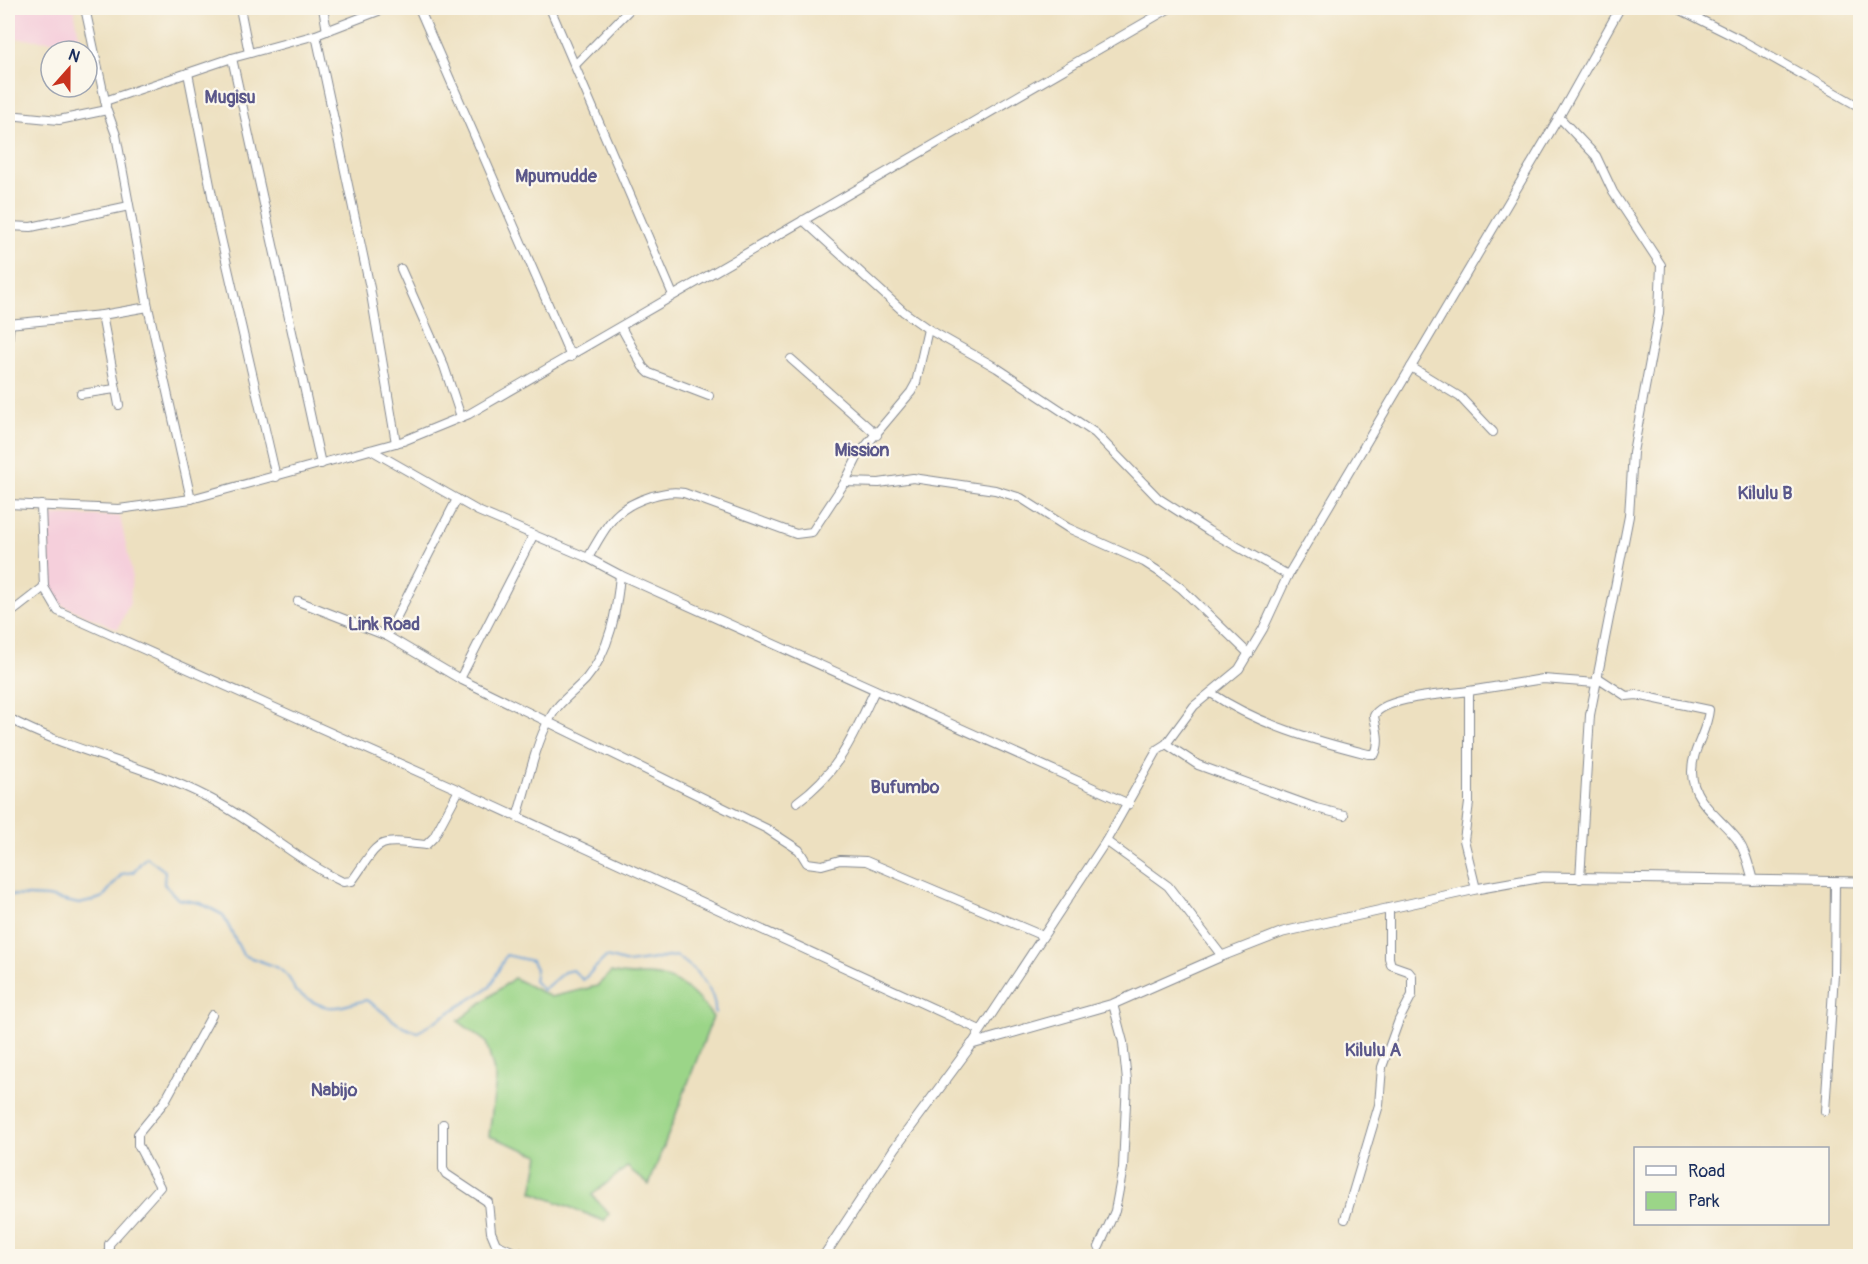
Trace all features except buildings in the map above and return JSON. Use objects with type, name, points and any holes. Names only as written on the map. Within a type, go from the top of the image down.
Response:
[{"type":"street","points":[[85,8],[106,106],[116,135],[148,307],[191,499]]},
{"type":"street","points":[[240,8],[249,53]]},
{"type":"street","points":[[323,8],[327,31]]},
{"type":"street","points":[[8,115],[59,120],[106,106],[188,72],[316,35],[386,8]]},
{"type":"street","points":[[419,8],[571,357]]},
{"type":"street","points":[[550,8],[673,295]]},
{"type":"street","points":[[575,65],[631,8]]},
{"type":"street","points":[[8,504],[138,508],[191,499],[396,443],[461,417],[571,357],[673,295],[1170,8]]},
{"type":"street","points":[[824,1257],[893,1152],[972,1044],[1106,841],[1129,804],[1158,749],[1166,744],[1187,714],[1233,675],[1249,654],[1288,575],[1559,117],[1620,8]]},
{"type":"street","points":[[1677,8],[1752,45],[1860,107]]},
{"type":"street","points":[[316,35],[370,288],[396,443]]},
{"type":"street","points":[[232,58],[321,464]]},
{"type":"street","points":[[188,72],[217,221],[276,477]]},
{"type":"street","points":[[1559,117],[1596,156],[1613,192],[1661,265],[1657,330],[1633,452],[1629,516],[1596,680],[1585,774],[1580,879]]},
{"type":"street","points":[[8,225],[31,227],[129,207]]},
{"type":"street","points":[[803,220],[904,312],[928,329],[997,368],[1095,433],[1158,498],[1209,531],[1288,575]]},
{"type":"street","points":[[401,270],[444,366],[461,417]]},
{"type":"street","points":[[8,342],[9,324],[102,315],[148,307]]},
{"type":"street","points":[[102,315],[119,405]]},
{"type":"street","points":[[621,327],[643,367],[649,373],[709,396]]},
{"type":"street","points":[[588,558],[610,519],[622,508],[672,491],[684,493],[796,534],[813,532],[845,482],[859,454],[877,435],[916,383],[928,329]]},
{"type":"street","points":[[791,359],[877,435]]},
{"type":"street","points":[[1411,367],[1460,397],[1493,432]]},
{"type":"street","points":[[81,394],[115,389]]},
{"type":"street","points":[[370,450],[457,499],[533,536],[588,558],[620,575],[1129,804]]},
{"type":"street","points":[[845,482],[879,483],[914,478],[995,490],[1021,498],[1068,528],[1144,562],[1161,573],[1181,588],[1249,654]]},
{"type":"street","points":[[387,636],[457,499]]},
{"type":"street","points":[[41,505],[45,587],[58,610],[459,790],[980,1030]]},
{"type":"street","points":[[460,679],[533,536]]},
{"type":"street","points":[[517,817],[548,721],[559,705],[593,669],[617,612],[620,575]]},
{"type":"street","points":[[8,615],[45,587]]},
{"type":"street","points":[[298,601],[387,636],[460,679],[767,830],[799,850],[807,862],[822,865],[840,860],[866,861],[1043,936]]},
{"type":"street","points":[[1211,693],[1254,718],[1313,740],[1368,754],[1375,754],[1377,749],[1378,734],[1374,716],[1382,707],[1410,699],[1542,679],[1596,680],[1626,696],[1637,695],[1709,710],[1693,753],[1695,788],[1707,809],[1737,840],[1747,856],[1753,881]]},
{"type":"street","points":[[797,802],[817,788],[845,754],[875,690]]},
{"type":"street","points":[[1469,691],[1469,802],[1464,840],[1476,889]]},
{"type":"street","points":[[8,718],[57,740],[151,771],[208,798],[343,882],[352,881],[378,845],[387,841],[426,845],[434,837],[459,790]]},
{"type":"street","points":[[1166,744],[1198,765],[1316,808],[1344,815]]},
{"type":"street","points":[[1106,841],[1168,886],[1222,956]]},
{"type":"street","points":[[972,1044],[1113,1004],[1283,932],[1476,889],[1543,877],[1860,882]]},
{"type":"street","points":[[1825,1111],[1834,974],[1835,882]]},
{"type":"street","points":[[1345,1219],[1379,1105],[1382,1067],[1399,1020],[1412,995],[1412,976],[1408,971],[1391,965],[1389,958],[1389,908]]},
{"type":"street","points":[[1099,1247],[1118,1201],[1123,1168],[1127,1081],[1123,1042],[1113,1004]]},
{"type":"street","points":[[109,1257],[109,1244],[160,1187],[138,1145],[138,1134],[165,1101],[212,1016]]},
{"type":"street","points":[[443,1124],[443,1169],[451,1178],[488,1202],[491,1232],[496,1244],[513,1252],[545,1257]]},
{"type":"shaded area","points":[[8,8],[74,8],[79,39],[8,38]]},
{"type":"shaded area","points":[[47,515],[120,516],[132,573],[130,602],[118,629],[57,603],[50,587]]},
{"type":"green space","points":[[611,972],[669,979],[693,994],[713,1017],[649,1185],[627,1167],[592,1195],[609,1214],[604,1221],[532,1192],[539,1155],[489,1136],[496,1079],[486,1042],[458,1021],[514,978],[551,997],[597,986]]},
{"type":"waterway","points":[[8,895],[48,897],[79,904],[92,901],[103,897],[122,874],[133,872],[146,857],[165,871],[164,884],[178,899],[200,903],[223,915],[243,955],[267,963],[281,971],[292,982],[295,991],[315,1003],[329,1007],[344,1006],[366,1000],[396,1023],[418,1032],[490,987],[506,955],[532,961],[536,969],[534,981],[543,990],[564,972],[573,970],[583,980],[606,957],[628,963],[676,956],[690,966],[703,980],[715,1004],[715,1013]]},
{"type":"district","name":"Mugisu","points":[[230,97]]},
{"type":"district","name":"Mpumudde","points":[[556,176]]},
{"type":"district","name":"Mission","points":[[862,450]]},
{"type":"district","name":"Kilulu B","points":[[1765,493]]},
{"type":"district","name":"Link Road","points":[[384,624]]},
{"type":"district","name":"Bufumbo","points":[[905,787]]},
{"type":"district","name":"Kilulu A","points":[[1373,1050]]},
{"type":"district","name":"Nabijo","points":[[334,1090]]}]
